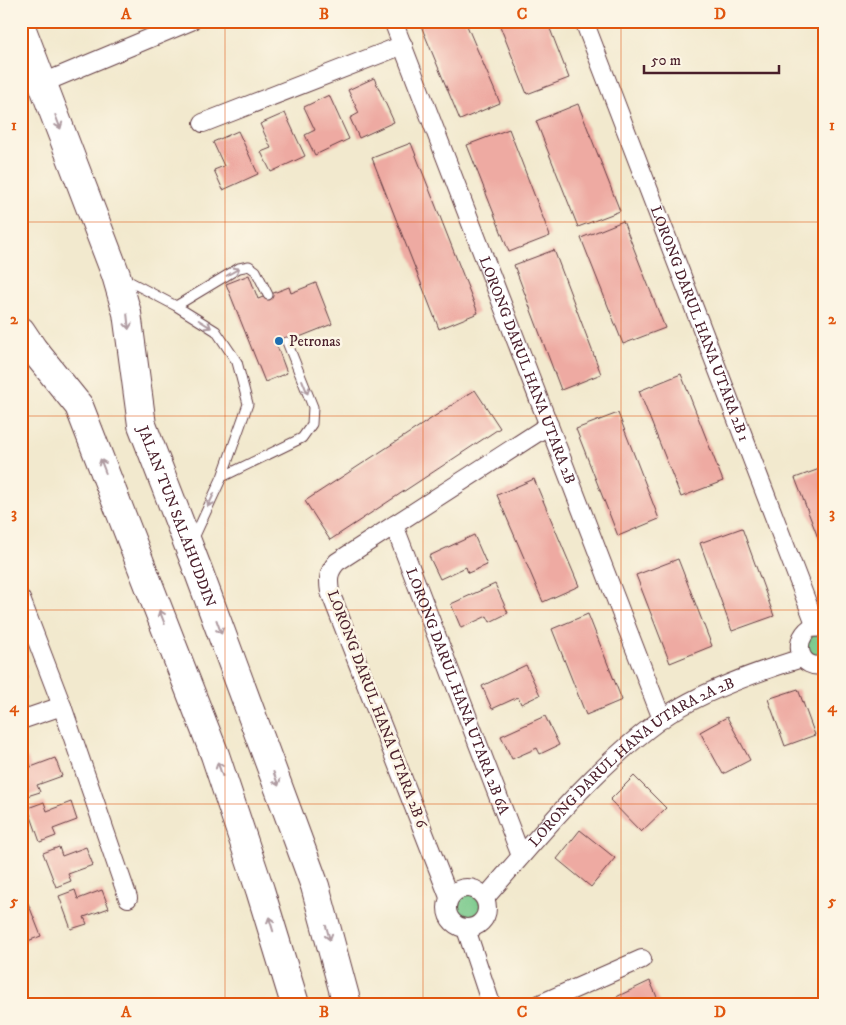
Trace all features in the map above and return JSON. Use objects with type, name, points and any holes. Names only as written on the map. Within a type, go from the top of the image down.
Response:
[{"type":"highway","name":"JALAN TUN SALAHUDDIN","points":[[21,27],[116,275],[127,313],[142,425],[190,548],[315,886],[348,1004]]},
{"type":"highway","points":[[21,331],[33,349],[79,406],[215,755],[260,890],[295,1004]]},
{"type":"street","points":[[43,83],[191,21]]},
{"type":"street","name":"LORONG DARUL HANA UTARA 2B","points":[[393,21],[662,719]]},
{"type":"street","name":"LORONG DARUL HANA UTARA 2B 1","points":[[584,21],[820,626]]},
{"type":"street","points":[[203,123],[403,45]]},
{"type":"street","name":"LORONG DARUL HANA UTARA 2B 6","points":[[449,897],[330,592],[328,578],[331,569],[337,562],[548,425]]},
{"type":"street","name":"LORONG DARUL HANA UTARA 2B 6A","points":[[394,526],[521,856]]},
{"type":"street","points":[[21,599],[62,706],[128,898]]},
{"type":"street","points":[[820,626],[810,628],[800,637],[799,644],[802,658],[814,665],[825,665]]},
{"type":"street","name":"LORONG DARUL HANA UTARA 2A 2B","points":[[485,898],[600,769],[662,719],[727,685],[759,671],[802,658]]},
{"type":"street","points":[[21,720],[62,706]]},
{"type":"street","points":[[460,888],[475,889],[485,898],[487,912],[484,919],[479,924],[466,929],[453,923],[446,911],[449,897],[460,888]]},
{"type":"street","points":[[466,929],[491,1004]]},
{"type":"street","points":[[540,1004],[642,959]]},
{"type":"lane","points":[[176,306],[239,268],[249,266],[256,271],[268,295]]},
{"type":"lane","points":[[116,275],[176,306],[216,331],[237,362],[248,404],[222,477],[190,548]]},
{"type":"lane","points":[[222,477],[302,438],[312,424],[313,406],[287,342]]},
{"type":"green space","points":[[825,633],[825,660],[809,657],[806,640],[809,636]]},
{"type":"green space","points":[[467,893],[478,897],[482,908],[478,919],[467,923],[456,919],[452,908],[456,897]]},
{"type":"building","points":[[419,21],[465,21],[500,103],[460,120]]},
{"type":"building","points":[[498,21],[547,21],[569,78],[527,94]]},
{"type":"building","points":[[374,78],[394,122],[359,138],[350,118],[359,113],[348,90]]},
{"type":"building","points":[[329,95],[349,139],[315,155],[305,135],[315,130],[304,107]]},
{"type":"building","points":[[578,104],[620,211],[578,227],[536,121]]},
{"type":"building","points":[[285,113],[305,156],[271,172],[261,152],[271,148],[260,124]]},
{"type":"building","points":[[509,129],[550,236],[509,252],[467,145]]},
{"type":"building","points":[[238,131],[258,174],[223,190],[214,170],[224,166],[213,142]]},
{"type":"building","points":[[411,143],[478,313],[439,329],[372,158]]},
{"type":"building","points":[[623,221],[665,328],[623,344],[581,238]]},
{"type":"building","points":[[554,250],[601,374],[561,390],[514,265]]},
{"type":"building","points":[[249,275],[258,299],[289,287],[291,293],[316,283],[332,324],[277,346],[287,373],[265,382],[226,284]]},
{"type":"building","points":[[681,374],[723,481],[681,497],[639,391]]},
{"type":"building","points":[[475,390],[500,428],[330,540],[305,501]]},
{"type":"building","points":[[618,413],[659,519],[618,536],[576,429]]},
{"type":"building","points":[[825,467],[825,556],[795,478]]},
{"type":"building","points":[[534,479],[579,586],[543,602],[497,495]]},
{"type":"building","points":[[742,528],[774,616],[732,631],[700,543]]},
{"type":"building","points":[[474,535],[487,565],[468,573],[466,567],[440,579],[429,556]]},
{"type":"building","points":[[678,559],[712,646],[670,663],[636,575]]},
{"type":"building","points":[[495,584],[508,613],[490,622],[487,616],[461,628],[451,604]]},
{"type":"building","points":[[588,614],[622,700],[586,715],[552,629]]},
{"type":"building","points":[[21,664],[27,678],[21,680]]},
{"type":"building","points":[[526,665],[540,695],[521,704],[518,697],[492,709],[482,686]]},
{"type":"building","points":[[798,689],[815,735],[785,746],[768,699]]},
{"type":"building","points":[[545,716],[559,745],[540,754],[537,748],[512,759],[501,736]]},
{"type":"building","points":[[727,717],[750,760],[723,774],[700,732]]},
{"type":"building","points":[[28,758],[31,767],[55,758],[62,776],[37,785],[40,792],[24,797],[21,789],[21,760]]},
{"type":"building","points":[[634,776],[666,808],[641,832],[610,800]]},
{"type":"building","points":[[44,802],[47,811],[71,802],[77,820],[53,829],[56,836],[40,842],[28,808]]},
{"type":"building","points":[[580,830],[615,858],[591,887],[557,859]]},
{"type":"building","points":[[59,847],[62,856],[86,847],[93,865],[68,874],[71,881],[56,887],[43,853]]},
{"type":"building","points":[[75,890],[78,899],[102,890],[109,908],[84,917],[87,924],[71,929],[59,896]]},
{"type":"building","points":[[28,903],[41,936],[25,942],[21,933],[21,905]]},
{"type":"building","points":[[650,981],[660,1004],[617,1004],[614,998]]},
{"type":"place","name":"Petronas","points":[[279,341]]}]
